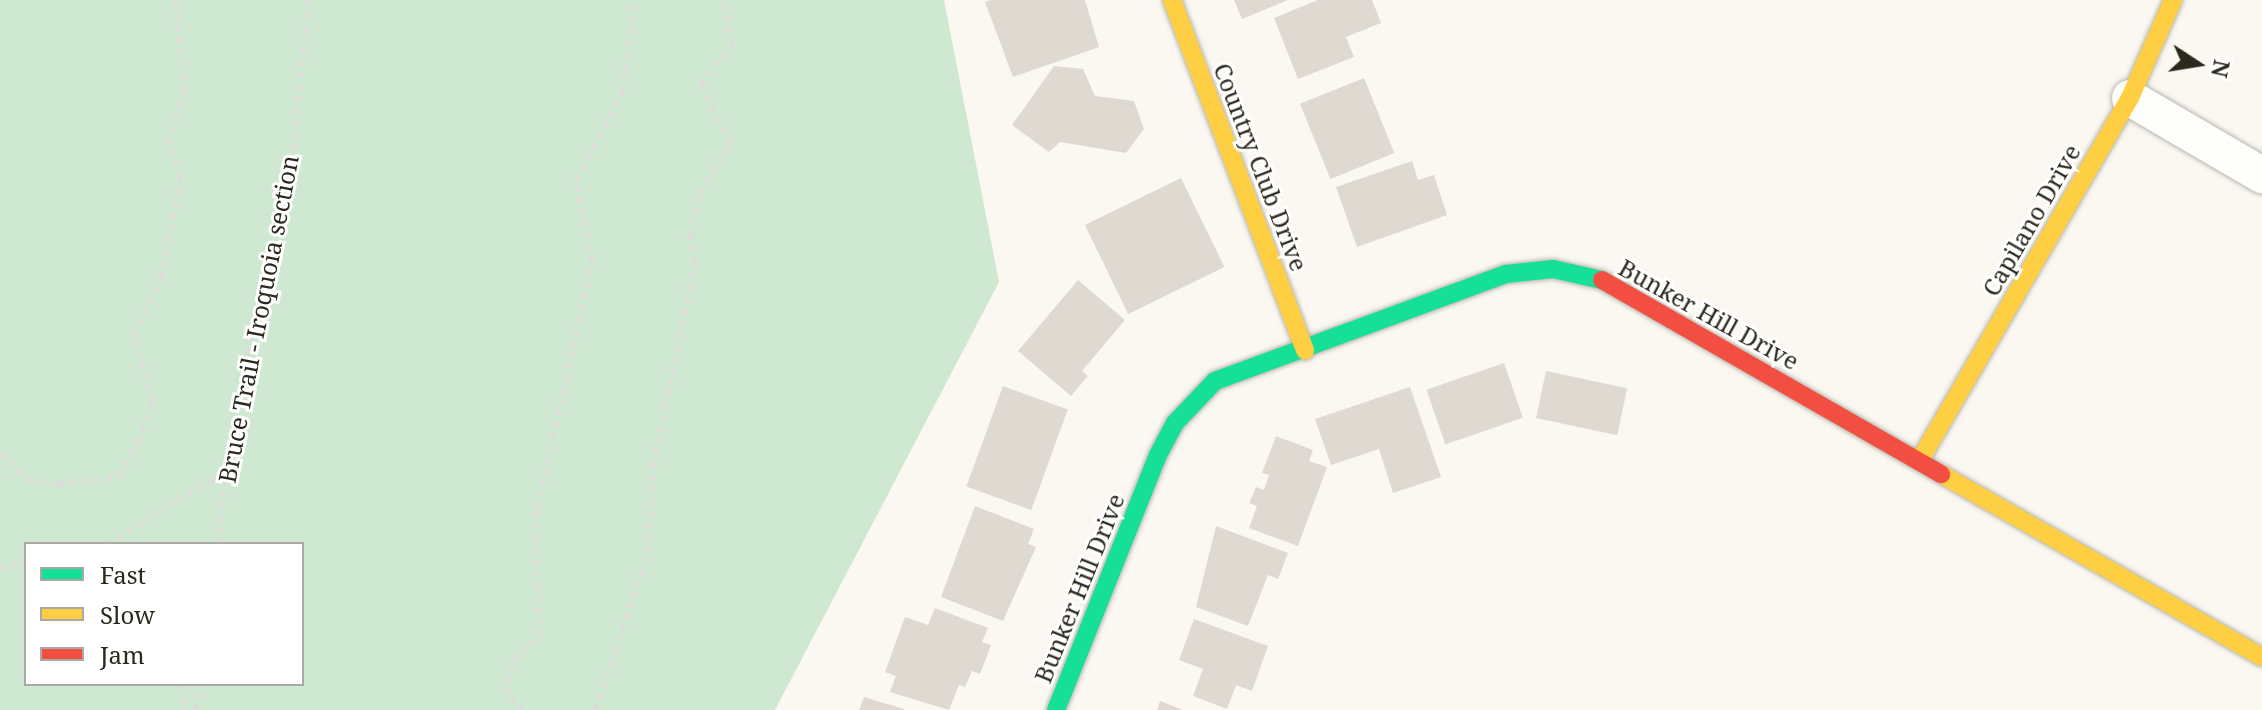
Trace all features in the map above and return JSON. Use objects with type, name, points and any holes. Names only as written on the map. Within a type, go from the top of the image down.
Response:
[{"type":"street","name":"Country Club Drive","points":[[1172,0],[1305,351]]},
{"type":"street","name":"Capilano Drive","points":[[1920,460],[2130,98],[2173,0]]},
{"type":"street","points":[[2130,98],[2262,175]]},
{"type":"street","name":"Bunker Hill Drive","points":[[1056,710],[1175,423],[1215,381],[1305,351],[1506,274],[1553,269],[1602,280],[2262,657]]},
{"type":"path","points":[[0,453],[29,481],[58,484],[119,476],[138,442],[152,402],[133,334],[161,277],[181,177],[167,143],[185,90],[175,0]]},
{"type":"path","name":"Bruce Trail - Iroquoia section","points":[[219,542],[224,471],[266,258],[291,173],[308,0]]},
{"type":"path","points":[[523,710],[506,692],[513,660],[539,637],[537,509],[557,447],[592,261],[576,180],[622,93],[635,0]]},
{"type":"path","points":[[595,710],[648,552],[653,467],[695,263],[690,237],[700,193],[731,143],[701,84],[732,44],[724,0]]},
{"type":"path","points":[[112,542],[224,471]]},
{"type":"path","points":[[0,569],[24,563]]},
{"type":"path","points":[[180,686],[186,710]]},
{"type":"path","points":[[195,710],[200,686]]},
{"type":"green space","points":[[0,0],[944,0],[999,282],[775,710],[0,710]]},
{"type":"building","points":[[1085,0],[1099,47],[1013,77],[985,2]]},
{"type":"building","points":[[1234,0],[1288,0],[1242,19]]},
{"type":"building","points":[[1318,0],[1372,0],[1381,23],[1346,37],[1354,57],[1298,79],[1274,18]]},
{"type":"building","points":[[1054,66],[1083,69],[1095,96],[1134,101],[1144,129],[1126,153],[1060,142],[1049,152],[1012,125]]},
{"type":"building","points":[[1364,78],[1394,153],[1330,179],[1300,104]]},
{"type":"building","points":[[1412,161],[1418,180],[1434,175],[1447,215],[1357,247],[1336,187]]},
{"type":"building","points":[[1181,178],[1224,267],[1128,314],[1085,225]]},
{"type":"building","points":[[1078,280],[1125,320],[1082,371],[1088,376],[1071,396],[1018,351]]},
{"type":"building","points":[[1504,363],[1523,418],[1445,445],[1426,390]]},
{"type":"building","points":[[1546,371],[1627,388],[1617,435],[1536,418]]},
{"type":"building","points":[[1003,386],[1068,410],[1031,510],[966,487]]},
{"type":"building","points":[[1410,387],[1441,477],[1393,493],[1379,449],[1331,465],[1315,419]]},
{"type":"building","points":[[1276,436],[1313,450],[1309,461],[1327,467],[1298,546],[1249,528],[1257,506],[1249,503],[1256,487],[1264,490],[1269,475],[1262,473]]},
{"type":"building","points":[[975,506],[1034,529],[1028,544],[1036,547],[1003,621],[941,597]]},
{"type":"building","points":[[1216,526],[1288,553],[1278,579],[1268,575],[1248,626],[1196,607]]},
{"type":"building","points":[[935,608],[988,628],[982,642],[991,645],[980,674],[972,671],[965,687],[959,685],[949,710],[890,692],[896,676],[885,672],[905,617],[928,625]]},
{"type":"building","points":[[1194,619],[1268,646],[1252,691],[1236,685],[1227,709],[1193,696],[1203,669],[1179,660]]},
{"type":"building","points":[[864,697],[904,709],[904,710],[859,710]]},
{"type":"building","points":[[1160,701],[1183,710],[1157,710]]},
{"type":"traffic: fast","points":[[1056,710],[1158,455],[1175,423],[1215,381],[1506,274],[1553,269],[1602,280]]},
{"type":"traffic: slow","points":[[1172,0],[1305,351]]},
{"type":"traffic: slow","points":[[1920,460],[2130,98],[2173,0]]},
{"type":"traffic: slow","points":[[1941,474],[2262,657]]},
{"type":"traffic: jam","points":[[1602,280],[1941,474]]}]
